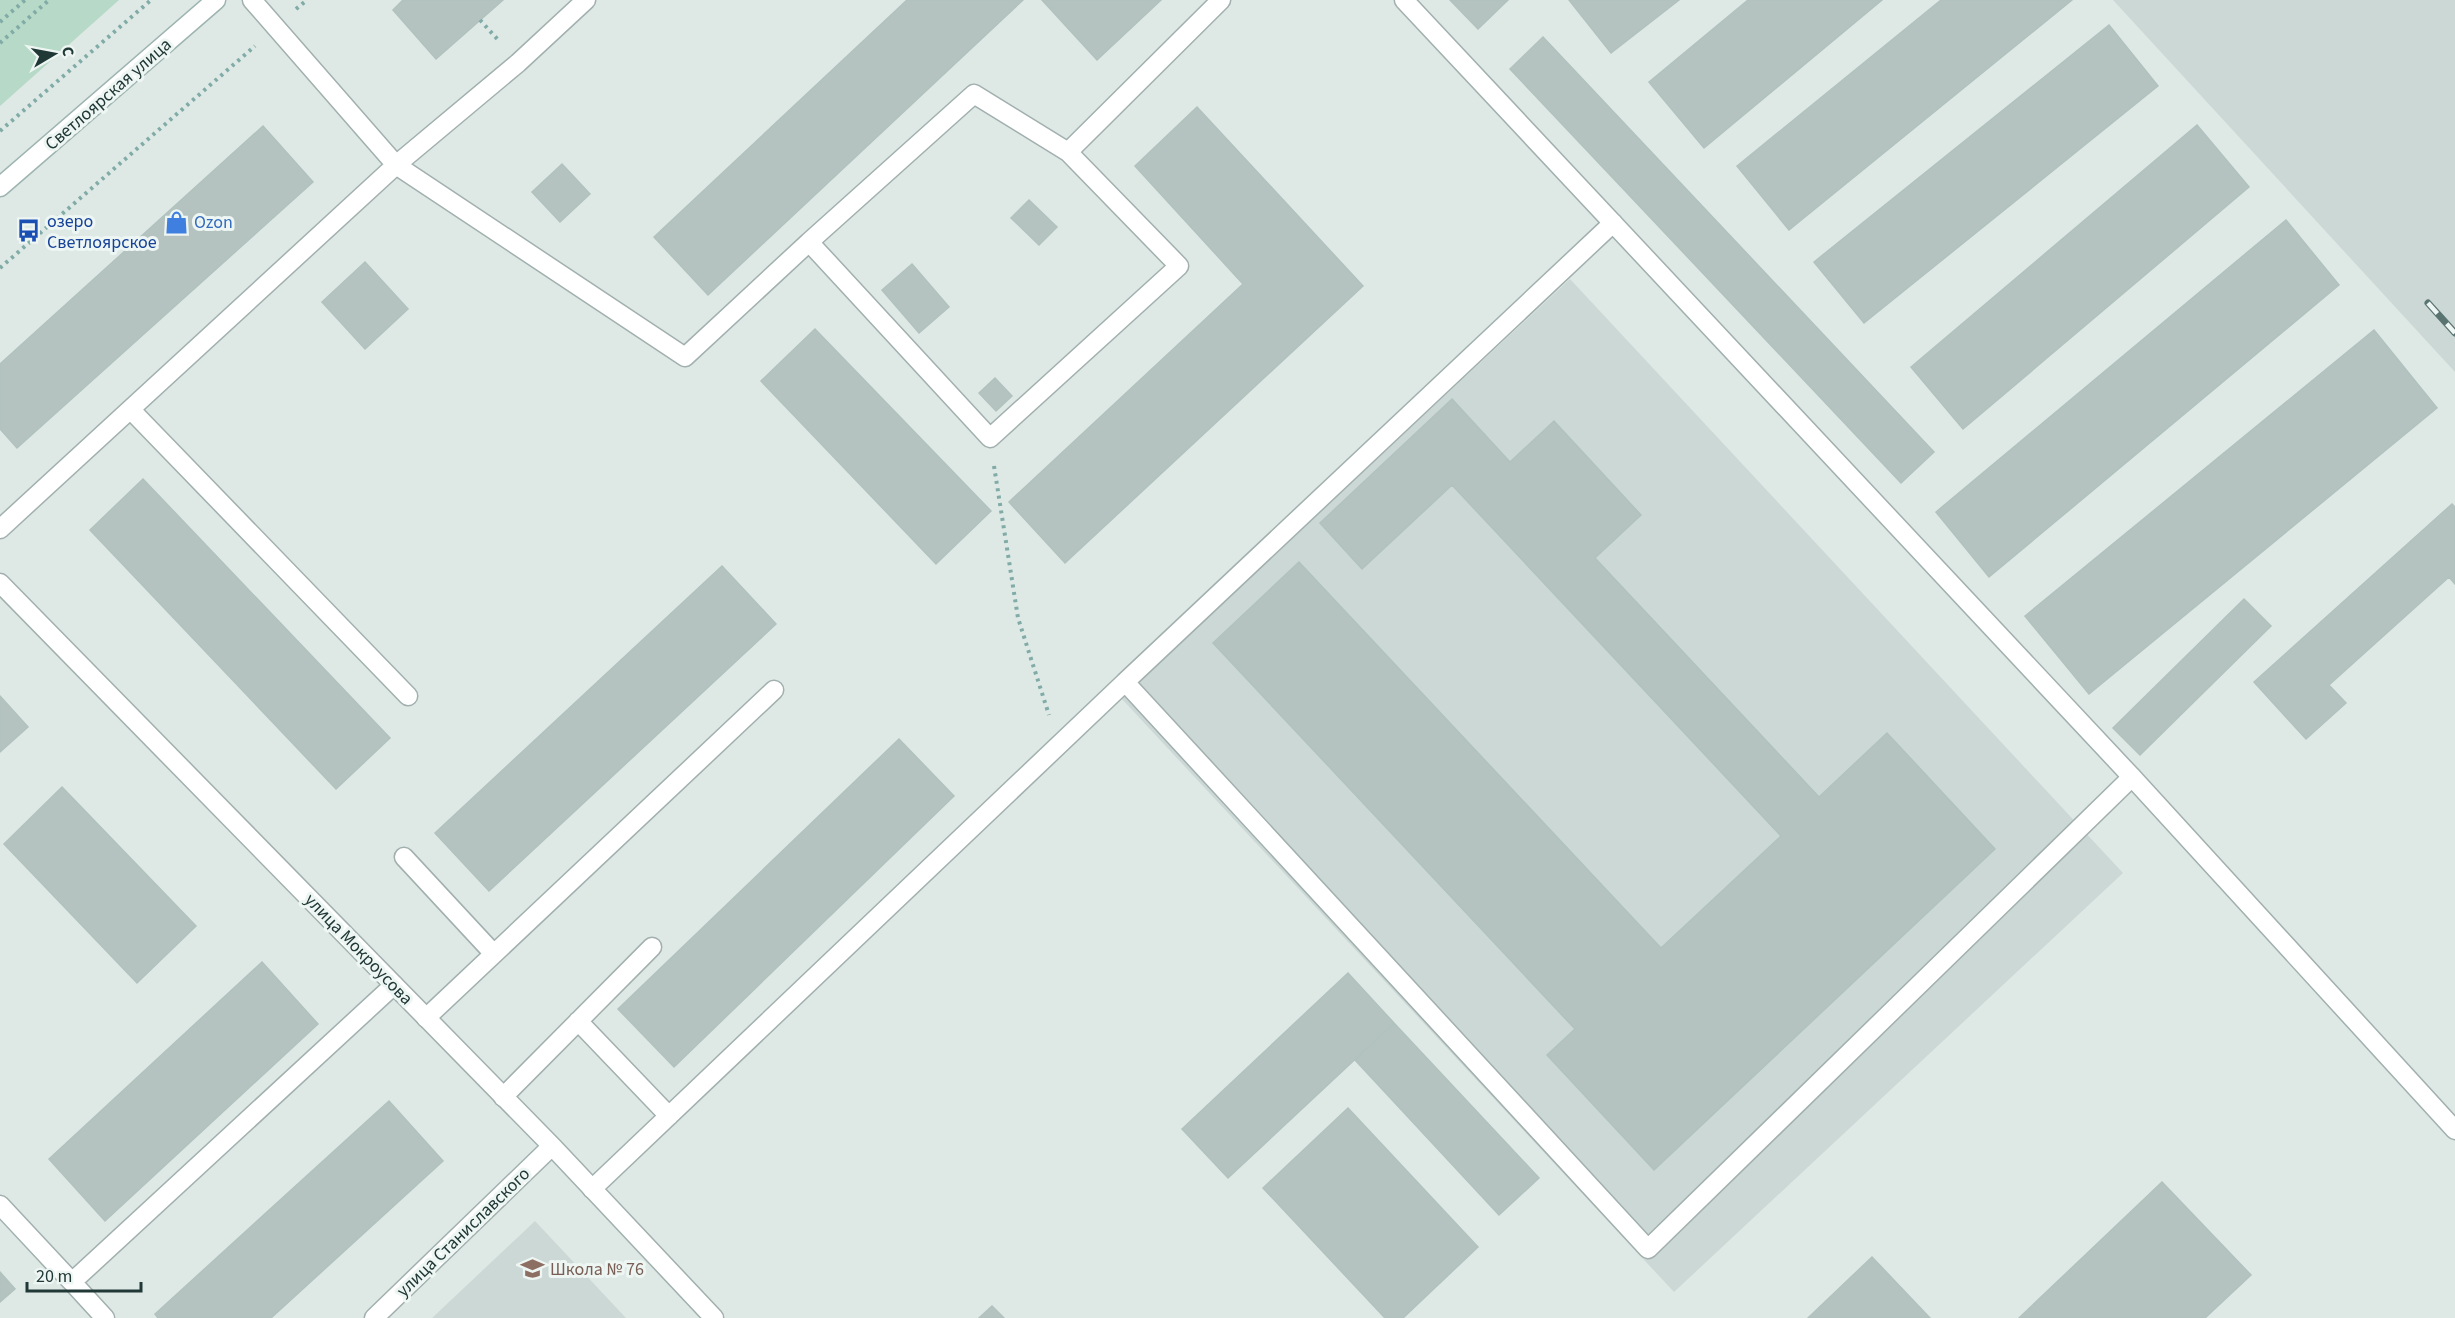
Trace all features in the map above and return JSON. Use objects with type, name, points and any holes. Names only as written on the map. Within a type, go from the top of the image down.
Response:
[{"type":"street","name":"Светлоярская улица","points":[[0,188],[216,0]]},
{"type":"street","points":[[252,0],[396,165],[685,357],[809,242],[974,94],[1068,152],[1179,266],[990,438],[809,242]]},
{"type":"street","points":[[0,529],[396,165],[518,63],[586,0]]},
{"type":"street","points":[[1068,152],[1221,0]]},
{"type":"street","points":[[1404,0],[2132,777],[2455,1130]]},
{"type":"street","points":[[592,1189],[1125,682],[1613,223]]},
{"type":"street","points":[[131,411],[408,696]]},
{"type":"street","name":"улица Мокроусова","points":[[0,585],[552,1146],[714,1318]]},
{"type":"street","points":[[1125,682],[1648,1248],[2132,777]]},
{"type":"street","points":[[426,1018],[774,690]]},
{"type":"street","points":[[405,857],[494,954]]},
{"type":"street","points":[[503,1097],[652,946]]},
{"type":"street","points":[[72,1282],[394,985]]},
{"type":"street","points":[[578,1021],[669,1116]]},
{"type":"street","name":"улица Станиславского","points":[[374,1318],[552,1146]]},
{"type":"street","points":[[0,1205],[105,1318]]},
{"type":"path","points":[[0,22],[26,0]]},
{"type":"path","points":[[0,42],[49,0]]},
{"type":"path","points":[[0,131],[151,0]]},
{"type":"path","points":[[0,268],[307,0]]},
{"type":"path","points":[[990,438],[1018,618],[1059,746]]},
{"type":"shaded area","points":[[2113,0],[2455,0],[2455,372]]},
{"type":"shaded area","points":[[1570,279],[2123,873],[1674,1292],[1121,698]]},
{"type":"shaded area","name":"Школа № 76","points":[[535,1221],[626,1318],[432,1318]]},
{"type":"green space","points":[[0,0],[119,0],[0,106]]},
{"type":"building","points":[[403,0],[503,0],[436,59],[393,10]]},
{"type":"building","points":[[907,0],[1023,0],[708,295],[654,237]]},
{"type":"building","points":[[1042,0],[1161,0],[1097,60]]},
{"type":"building","points":[[1450,0],[1508,0],[1478,29]]},
{"type":"building","points":[[1569,0],[1679,0],[1611,53]]},
{"type":"building","points":[[1748,0],[1882,0],[1704,148],[1649,82]]},
{"type":"building","points":[[1941,0],[2072,0],[1789,230],[1737,166]]},
{"type":"building","points":[[2109,25],[2158,86],[1864,323],[1814,262]]},
{"type":"building","points":[[1543,37],[1934,452],[1901,483],[1510,69]]},
{"type":"building","points":[[1197,107],[1363,286],[1065,563],[1009,502],[1243,284],[1135,166]]},
{"type":"building","points":[[2197,125],[2249,187],[1963,429],[1911,367]]},
{"type":"building","points":[[263,126],[313,182],[17,448],[0,429],[0,364]]},
{"type":"building","points":[[562,164],[590,194],[560,222],[532,192]]},
{"type":"building","points":[[1029,200],[1057,227],[1039,245],[1011,218]]},
{"type":"building","points":[[2286,220],[2339,285],[1989,577],[1936,512]]},
{"type":"building","points":[[365,262],[408,309],[365,349],[322,302]]},
{"type":"building","points":[[912,264],[949,307],[919,333],[882,290]]},
{"type":"building","points":[[815,329],[991,511],[936,564],[761,381]]},
{"type":"building","points":[[2374,330],[2437,408],[2089,694],[2025,616]]},
{"type":"building","points":[[995,378],[1012,396],[996,411],[979,393]]},
{"type":"building","points":[[1452,399],[1510,462],[1554,421],[1641,515],[1595,558],[1819,797],[1887,733],[1995,849],[1654,1170],[1547,1055],[1575,1029],[1213,643],[1299,562],[1661,948],[1781,836],[1452,485],[1362,569],[1320,523]]},
{"type":"building","points":[[143,479],[390,738],[336,789],[90,530]]},
{"type":"building","points":[[2452,504],[2455,507],[2455,584],[2449,577],[2329,685],[2346,703],[2306,739],[2254,682]]},
{"type":"building","points":[[722,566],[776,624],[489,891],[435,833]]},
{"type":"building","points":[[2244,599],[2271,626],[2140,755],[2113,728]]},
{"type":"building","points":[[0,696],[28,727],[0,752]]},
{"type":"building","points":[[899,739],[954,796],[674,1067],[618,1009]]},
{"type":"building","points":[[62,787],[196,926],[137,983],[4,844]]},
{"type":"building","points":[[262,962],[318,1024],[105,1221],[49,1159]]},
{"type":"building","points":[[1348,973],[1394,1023],[1228,1178],[1182,1129]]},
{"type":"building","points":[[1394,1023],[1539,1178],[1499,1215],[1355,1060]]},
{"type":"building","points":[[389,1101],[443,1161],[271,1318],[158,1318],[155,1314]]},
{"type":"building","points":[[1348,1108],[1478,1247],[1403,1318],[1385,1318],[1263,1188]]},
{"type":"building","points":[[2162,1182],[2251,1275],[2205,1318],[2019,1318]]},
{"type":"building","points":[[1872,1257],[1930,1318],[1808,1318]]},
{"type":"building","points":[[0,1272],[15,1289],[0,1302]]},
{"type":"building","points":[[992,1306],[1004,1318],[979,1318]]},
{"type":"railway","points":[[2428,303],[2455,333]]},
{"type":"place","name":"Ozon","points":[[176,222]]},
{"type":"place","name":"озеро Светлоярское","points":[[29,231]]},
{"type":"place","name":"Школа № 76","points":[[532,1269]]}]
